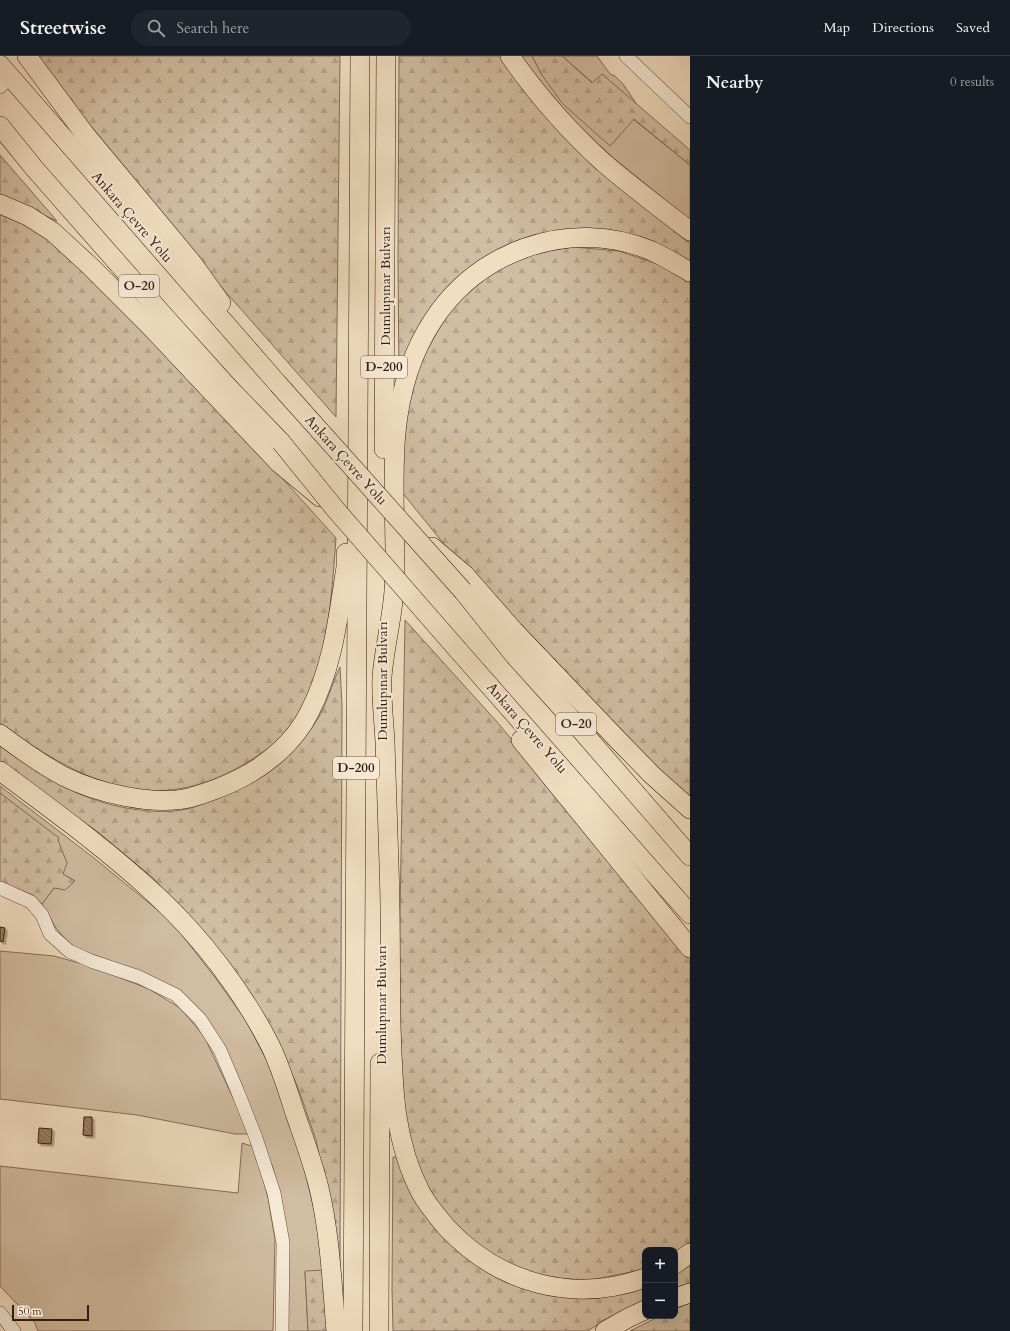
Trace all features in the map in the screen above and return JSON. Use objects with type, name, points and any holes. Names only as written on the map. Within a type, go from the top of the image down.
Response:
[{"type":"highway","points":[[27,56],[84,133],[194,264],[278,384]]},
{"type":"highway","points":[[0,734],[27,754],[62,776],[84,785],[111,794],[164,800],[188,798],[212,791],[258,769],[279,752],[295,735],[309,714],[321,689],[331,659],[346,568],[348,423],[359,206],[350,56]]},
{"type":"highway","name":"Dumlupınar Bulvarı","points":[[353,1331],[360,56]]},
{"type":"highway","name":"Dumlupınar Bulvarı","points":[[378,1331],[386,56]]},
{"type":"highway","points":[[510,56],[522,73],[576,136],[604,163],[690,231]]},
{"type":"highway","name":"Ankara Çevre Yolu","points":[[3,76],[401,522],[464,583],[515,656],[690,856]]},
{"type":"highway","name":"Ankara Çevre Yolu","points":[[0,126],[34,168],[181,335],[280,442],[336,510],[690,914]]},
{"type":"highway","points":[[0,204],[28,216],[53,232],[90,266],[148,324],[279,463],[336,510]]},
{"type":"highway","points":[[642,1279],[612,1287],[584,1290],[536,1284],[512,1275],[472,1252],[437,1217],[422,1196],[409,1166],[400,1138],[392,1077],[391,904],[382,678],[394,590],[396,434],[401,398],[419,344],[441,308],[458,289],[490,265],[508,254],[535,244],[558,239],[586,237],[636,245],[667,259],[690,272]]},
{"type":"highway","points":[[464,583],[514,631],[652,775],[690,809]]},
{"type":"highway","points":[[483,678],[512,730],[690,948]]},
{"type":"highway","points":[[0,770],[114,858],[159,898],[208,952],[229,978],[248,1008],[270,1046],[303,1135],[319,1188],[328,1237],[336,1331]]},
{"type":"highway","points":[[678,1262],[690,1253]]},
{"type":"highway","points":[[678,1297],[690,1293]]},
{"type":"highway","points":[[605,1331],[642,1311]]},
{"type":"street","points":[[626,56],[690,117]]},
{"type":"street","points":[[0,888],[32,902],[42,915],[50,934],[69,951],[90,961],[139,977],[176,995],[200,1019],[220,1050],[256,1138],[274,1193],[283,1243],[282,1331]]},
{"type":"street","points":[[0,1313],[14,1331]]},
{"type":"green space","points":[[33,56],[340,56],[336,417],[216,281]]},
{"type":"green space","points":[[399,56],[500,56],[507,66],[673,230],[690,243],[690,263],[564,230],[530,236],[500,248],[472,265],[447,288],[399,381]]},
{"type":"green space","points":[[520,56],[532,56],[542,75],[610,145],[633,119],[690,165],[690,220],[611,156],[569,117]]},
{"type":"green space","points":[[532,56],[562,56],[592,83],[602,74],[690,150],[690,165],[634,119],[610,146],[562,103],[542,75]]},
{"type":"green space","points":[[562,56],[597,56],[610,74],[615,76],[623,84],[638,106],[602,74],[593,83]]},
{"type":"green space","points":[[0,155],[57,221],[0,196]]},
{"type":"green space","points":[[0,214],[13,218],[41,233],[90,274],[265,459],[336,538],[325,659],[317,684],[309,700],[289,729],[268,748],[247,763],[203,783],[172,790],[156,791],[121,787],[66,766],[0,723]]},
{"type":"green space","points":[[573,247],[619,251],[663,266],[690,282],[690,802],[460,564],[401,491],[407,395],[416,369],[451,308],[492,273],[519,259],[546,251]]},
{"type":"green space","points":[[405,620],[498,723],[607,854],[690,958],[690,1242],[678,1251],[678,1247],[642,1247],[642,1269],[587,1281],[558,1280],[512,1266],[487,1253],[439,1209],[411,1154],[403,1111],[398,1032]]},
{"type":"green space","points":[[340,667],[342,705],[340,1268],[316,1140],[297,1085],[273,1035],[202,931],[153,878],[98,832],[0,761],[0,745],[59,783],[92,799],[104,803],[147,811],[174,811],[187,809],[222,797],[246,786],[283,762],[317,720],[324,708]]},
{"type":"green space","points":[[0,786],[94,858],[171,921],[245,1019],[275,1076],[300,1151],[318,1226],[326,1270],[305,1272],[308,1331],[287,1331],[287,1233],[273,1168],[217,1035],[187,997],[141,973],[71,946],[56,928],[42,904],[54,888],[75,881],[63,874],[58,839],[0,793]]},
{"type":"green space","points":[[0,793],[59,838],[58,840],[67,863],[63,874],[75,881],[65,890],[54,888],[42,904],[33,895],[0,882]]},
{"type":"green space","points":[[0,951],[54,956],[90,966],[149,989],[180,1008],[204,1036],[250,1134],[235,1134],[137,1115],[0,1099]]},
{"type":"green space","points":[[242,1143],[255,1147],[268,1198],[275,1239],[273,1331],[38,1331],[35,1323],[0,1286],[0,1166],[238,1193]]},
{"type":"green space","points":[[393,1157],[397,1157],[439,1232],[460,1253],[484,1270],[505,1281],[642,1286],[642,1301],[604,1320],[588,1331],[393,1331]]},
{"type":"green space","points":[[690,1264],[690,1283],[678,1287],[678,1271]]},
{"type":"green space","points":[[326,1270],[329,1331],[308,1331],[305,1271]]},
{"type":"green space","points":[[690,1303],[690,1331],[630,1331],[654,1319],[678,1319],[678,1308]]},
{"type":"building","points":[[0,927],[5,928],[3,942],[0,941]]},
{"type":"building","points":[[84,1117],[92,1117],[92,1136],[83,1135]]},
{"type":"building","points":[[39,1128],[52,1129],[51,1144],[38,1143]]}]
